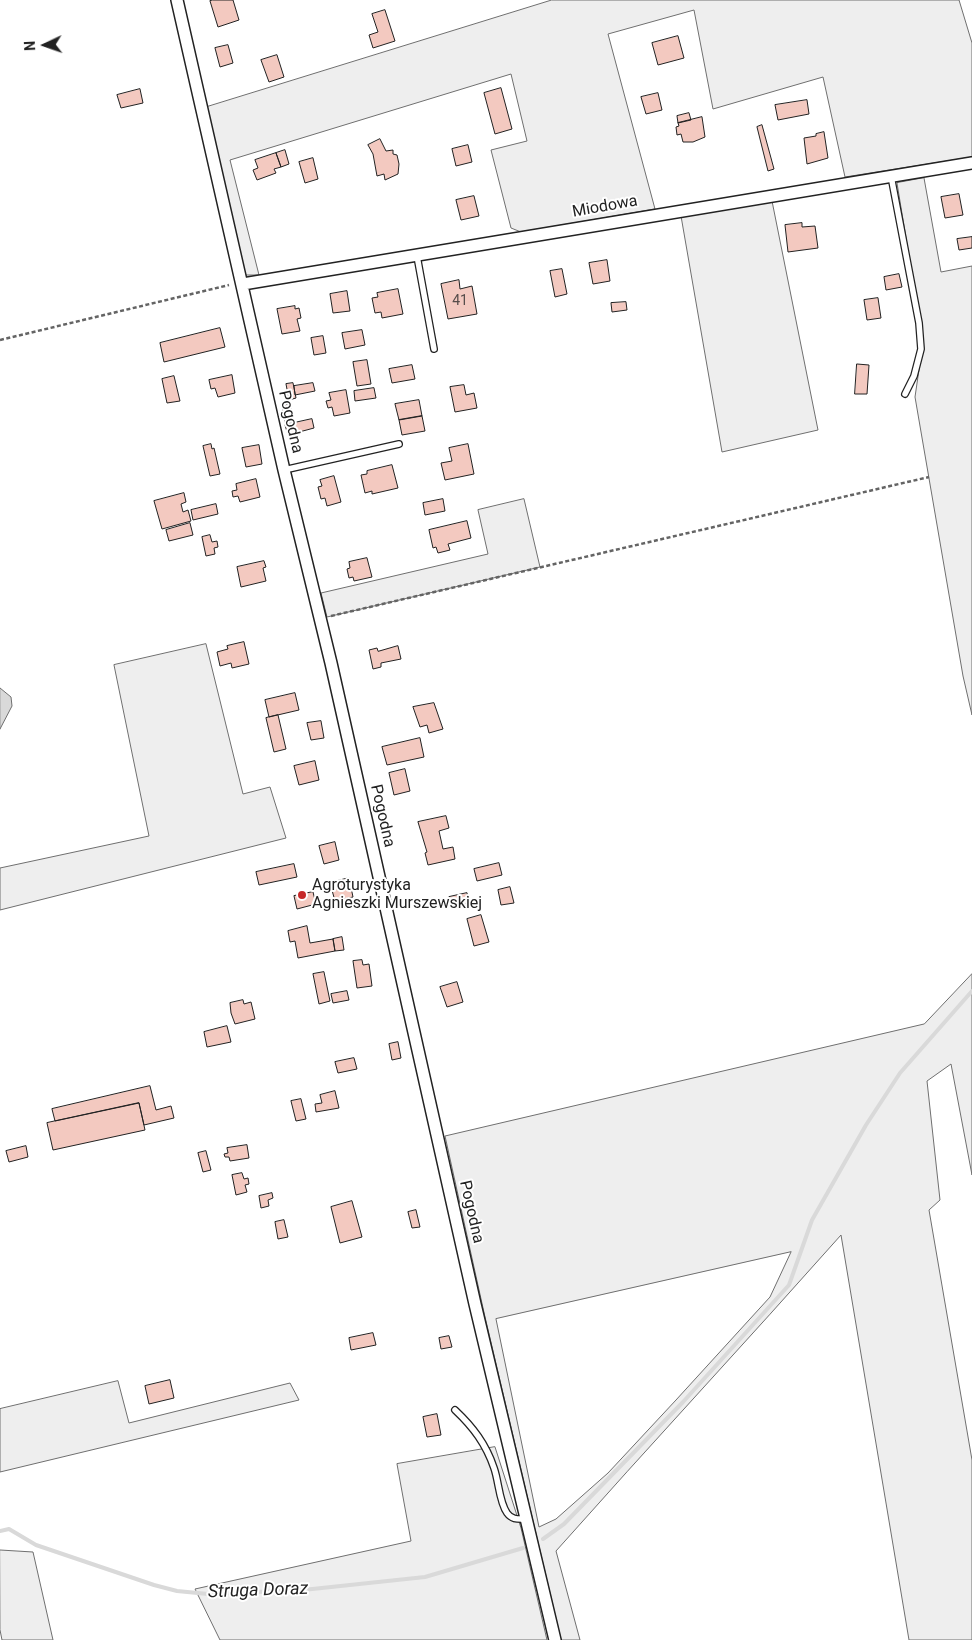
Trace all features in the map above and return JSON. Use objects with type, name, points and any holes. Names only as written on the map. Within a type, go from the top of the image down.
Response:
[{"type":"street","name":"Pogodna","points":[[177,0],[525,1519],[555,1640]]},
{"type":"street","name":"Miodowa","points":[[243,284],[972,163]]},
{"type":"lane","points":[[891,176],[919,323],[921,348],[914,376],[905,394]]},
{"type":"lane","points":[[417,256],[434,349]]},
{"type":"lane","points":[[284,470],[399,444]]},
{"type":"lane","points":[[455,1410],[468,1422],[484,1443],[494,1468],[506,1512],[513,1518],[525,1519]]},
{"type":"path","points":[[0,340],[235,283],[243,284]]},
{"type":"path","points":[[320,618],[929,477]]},
{"type":"shaded area","points":[[552,0],[959,0],[972,43],[972,157],[845,177],[823,77],[713,109],[694,10],[608,34],[655,209],[521,232],[511,228],[491,150],[527,141],[511,74],[230,160],[259,275],[244,275],[207,107]]},
{"type":"shaded area","points":[[924,178],[941,272],[972,266],[972,715],[963,676],[915,397],[923,342],[897,183]]},
{"type":"shaded area","points":[[772,201],[818,430],[722,452],[681,216]]},
{"type":"shaded area","points":[[524,499],[540,567],[327,617],[321,593],[488,554],[478,510]]},
{"type":"shaded area","points":[[206,644],[243,794],[270,787],[286,838],[0,910],[0,868],[149,836],[114,665]]},
{"type":"shaded area","points":[[0,688],[11,697],[12,706],[0,729]]},
{"type":"shaded area","points":[[972,974],[972,1175],[951,1064],[927,1081],[940,1200],[929,1210],[972,1460],[972,1640],[909,1640],[841,1235],[556,1551],[580,1640],[561,1640],[485,1317],[445,1136],[924,1024]],"holes":[[[791,1252],[770,1297],[608,1473],[556,1519],[539,1527],[496,1319]]]},
{"type":"shaded area","points":[[118,1381],[129,1423],[290,1383],[299,1400],[0,1472],[0,1409]]},
{"type":"shaded area","points":[[495,1447],[521,1528],[547,1640],[220,1640],[195,1589],[411,1541],[397,1464]]},
{"type":"shaded area","points":[[0,1550],[33,1552],[53,1640],[2,1640],[0,1630]]},
{"type":"building","points":[[233,0],[239,20],[218,27],[210,1]]},
{"type":"building","points":[[385,10],[395,41],[373,48],[369,35],[378,32],[372,14]]},
{"type":"building","points":[[678,36],[684,58],[658,65],[652,43]]},
{"type":"building","points":[[228,45],[233,63],[220,67],[215,48]]},
{"type":"building","points":[[277,55],[284,77],[269,82],[261,60]]},
{"type":"building","points":[[501,88],[512,129],[495,134],[484,93]]},
{"type":"building","points":[[140,89],[143,103],[121,108],[117,95]]},
{"type":"building","points":[[658,93],[662,110],[646,114],[641,97]]},
{"type":"building","points":[[807,100],[809,114],[778,120],[775,105]]},
{"type":"building","points":[[689,113],[691,120],[678,123],[677,116]]},
{"type":"building","points":[[702,117],[705,137],[693,142],[683,142],[681,134],[677,135],[676,127],[679,126],[678,123]]},
{"type":"building","points":[[762,125],[774,169],[768,171],[757,127]]},
{"type":"building","points":[[824,132],[828,158],[807,164],[804,138],[816,136],[816,134]]},
{"type":"building","points":[[380,139],[386,151],[393,150],[393,154],[397,155],[399,164],[398,174],[385,180],[384,174],[377,176],[373,154],[368,145]]},
{"type":"building","points":[[468,145],[472,162],[456,166],[452,149]]},
{"type":"building","points":[[285,150],[289,164],[281,167],[276,153]]},
{"type":"building","points":[[276,153],[281,167],[274,169],[276,173],[257,180],[253,170],[258,168],[255,160]]},
{"type":"building","points":[[313,158],[318,179],[305,183],[299,162]]},
{"type":"building","points":[[959,194],[963,215],[945,218],[941,197]]},
{"type":"building","points":[[474,196],[479,216],[461,220],[456,200]]},
{"type":"building","points":[[802,223],[802,227],[815,226],[818,248],[788,252],[785,225]]},
{"type":"building","points":[[972,237],[972,248],[959,250],[957,239]]},
{"type":"building","points":[[607,260],[610,281],[593,284],[589,263]]},
{"type":"building","points":[[562,269],[567,294],[555,297],[550,271]]},
{"type":"building","points":[[899,274],[902,287],[886,290],[884,277]]},
{"type":"building","points":[[459,280],[460,289],[472,286],[477,314],[448,319],[441,284]]},
{"type":"building","points":[[398,289],[403,314],[382,318],[381,312],[375,313],[372,298],[378,297],[377,293]]},
{"type":"building","points":[[347,291],[350,311],[333,313],[330,294]]},
{"type":"building","points":[[878,298],[881,318],[867,320],[864,300]]},
{"type":"building","points":[[626,302],[627,310],[612,312],[611,303]]},
{"type":"building","points":[[295,306],[295,309],[299,308],[301,318],[297,319],[300,331],[282,334],[277,309]]},
{"type":"building","points":[[220,328],[225,347],[164,362],[160,343]]},
{"type":"building","points":[[362,330],[365,345],[345,349],[342,333]]},
{"type":"building","points":[[323,336],[326,353],[314,355],[311,338]]},
{"type":"building","points":[[367,360],[371,384],[357,386],[353,362]]},
{"type":"building","points":[[857,364],[869,365],[867,394],[855,394]]},
{"type":"building","points":[[412,365],[415,379],[392,383],[389,369]]},
{"type":"building","points":[[232,375],[235,393],[218,397],[215,388],[211,389],[209,380]]},
{"type":"building","points":[[174,376],[180,401],[167,403],[162,379]]},
{"type":"building","points":[[293,383],[296,398],[289,400],[286,384]]},
{"type":"building","points":[[313,383],[315,391],[295,395],[294,386]]},
{"type":"building","points":[[464,385],[466,395],[474,393],[477,408],[455,412],[450,387]]},
{"type":"building","points":[[374,388],[376,398],[355,401],[354,391]]},
{"type":"building","points":[[346,390],[350,413],[334,416],[332,407],[328,408],[326,401],[331,400],[329,393]]},
{"type":"building","points":[[419,400],[422,416],[399,420],[395,404]]},
{"type":"building","points":[[290,404],[293,421],[285,423],[282,406]]},
{"type":"building","points":[[422,416],[425,431],[402,435],[399,420]]},
{"type":"building","points":[[312,419],[314,428],[288,435],[285,425]]},
{"type":"building","points":[[211,444],[212,449],[214,448],[220,474],[210,476],[203,446]]},
{"type":"building","points":[[468,444],[474,474],[445,480],[441,463],[452,461],[449,448]]},
{"type":"building","points":[[259,445],[262,464],[246,467],[242,448]]},
{"type":"building","points":[[392,465],[398,488],[372,494],[372,491],[365,493],[361,475],[367,474],[367,471]]},
{"type":"building","points":[[334,476],[341,502],[327,506],[325,498],[321,499],[318,487],[322,486],[320,480]]},
{"type":"building","points":[[256,479],[260,497],[240,502],[238,496],[233,497],[232,491],[237,490],[236,484]]},
{"type":"building","points":[[184,493],[186,502],[181,504],[183,512],[188,510],[191,521],[162,529],[154,501]]},
{"type":"building","points":[[443,499],[445,511],[425,515],[423,503]]},
{"type":"building","points":[[216,504],[218,514],[193,520],[191,510]]},
{"type":"building","points":[[467,521],[471,538],[448,544],[450,550],[438,553],[436,547],[433,548],[429,530]]},
{"type":"building","points":[[190,523],[193,535],[169,541],[166,530]]},
{"type":"building","points":[[210,535],[212,542],[217,541],[218,547],[214,548],[215,554],[206,556],[202,537]]},
{"type":"building","points":[[367,558],[372,577],[354,581],[353,577],[349,578],[347,569],[350,568],[349,562]]},
{"type":"building","points":[[264,561],[266,567],[263,568],[266,581],[241,587],[237,567]]},
{"type":"building","points":[[244,642],[249,664],[232,668],[231,663],[220,666],[217,652],[228,649],[227,646]]},
{"type":"building","points":[[398,646],[401,659],[381,663],[381,667],[373,669],[369,650],[377,648],[378,651]]},
{"type":"building","points":[[295,693],[299,710],[269,717],[265,700]]},
{"type":"building","points":[[434,703],[443,729],[429,733],[427,725],[420,727],[413,707]]},
{"type":"building","points":[[278,715],[286,749],[274,752],[266,718]]},
{"type":"building","points":[[321,721],[324,738],[311,740],[307,723]]},
{"type":"building","points":[[420,738],[424,757],[387,765],[382,747]]},
{"type":"building","points":[[315,761],[319,780],[299,785],[294,766]]},
{"type":"building","points":[[405,769],[410,791],[394,795],[389,773]]},
{"type":"building","points":[[446,816],[449,828],[439,831],[443,849],[453,847],[455,859],[428,865],[425,853],[427,852],[418,822]]},
{"type":"building","points":[[335,842],[339,860],[324,864],[319,846]]},
{"type":"building","points":[[499,863],[502,875],[477,881],[474,869]]},
{"type":"building","points":[[294,864],[297,877],[259,885],[256,872]]},
{"type":"building","points":[[349,878],[353,897],[335,901],[330,883]]},
{"type":"building","points":[[510,887],[514,903],[501,905],[498,890]]},
{"type":"building","points":[[313,892],[316,904],[297,909],[294,896]]},
{"type":"building","points":[[467,893],[469,903],[451,907],[449,897]]},
{"type":"building","points":[[481,915],[489,942],[474,946],[467,919]]},
{"type":"building","points":[[307,926],[310,943],[333,939],[335,951],[298,958],[295,941],[290,942],[288,931]]},
{"type":"building","points":[[342,937],[344,950],[335,951],[333,939]]},
{"type":"building","points":[[362,960],[363,965],[369,964],[372,986],[357,988],[353,961]]},
{"type":"building","points":[[324,972],[330,1001],[319,1004],[313,974]]},
{"type":"building","points":[[457,982],[463,1002],[447,1007],[440,987]]},
{"type":"building","points":[[347,991],[349,1000],[333,1003],[331,994]]},
{"type":"building","points":[[243,1000],[244,1004],[251,1002],[255,1019],[235,1024],[230,1003]]},
{"type":"building","points":[[227,1026],[231,1042],[207,1047],[204,1032]]},
{"type":"building","points":[[398,1042],[401,1058],[392,1060],[389,1044]]},
{"type":"building","points":[[354,1058],[357,1069],[338,1073],[335,1062]]},
{"type":"building","points":[[150,1086],[156,1110],[171,1106],[174,1118],[144,1125],[139,1103],[55,1121],[52,1109]]},
{"type":"building","points":[[335,1091],[339,1108],[316,1112],[315,1104],[322,1103],[320,1095]]},
{"type":"building","points":[[301,1099],[306,1119],[296,1121],[291,1101]]},
{"type":"building","points":[[139,1103],[145,1130],[53,1150],[47,1123]]},
{"type":"building","points":[[247,1145],[249,1158],[230,1161],[229,1157],[225,1157],[224,1154],[228,1153],[227,1148]]},
{"type":"building","points":[[26,1146],[28,1157],[9,1162],[6,1151]]},
{"type":"building","points":[[206,1151],[211,1170],[203,1172],[198,1153]]},
{"type":"building","points":[[242,1173],[244,1179],[248,1178],[249,1184],[245,1185],[247,1192],[236,1195],[232,1175]]},
{"type":"building","points":[[272,1193],[273,1198],[268,1200],[269,1206],[261,1208],[259,1196]]},
{"type":"building","points":[[352,1201],[362,1237],[340,1243],[331,1207]]},
{"type":"building","points":[[416,1210],[420,1227],[412,1228],[408,1212]]},
{"type":"building","points":[[284,1220],[288,1237],[278,1239],[275,1222]]},
{"type":"building","points":[[373,1333],[376,1345],[351,1350],[349,1338]]},
{"type":"building","points":[[449,1336],[452,1347],[441,1349],[439,1338]]},
{"type":"building","points":[[170,1380],[174,1398],[149,1404],[145,1386]]},
{"type":"building","points":[[437,1414],[441,1435],[427,1437],[423,1417]]},
{"type":"waterway","points":[[543,1539],[564,1524],[683,1402],[789,1285],[812,1220],[866,1125],[900,1073],[972,991]]},
{"type":"waterway","name":"Struga Doraz","points":[[0,1531],[9,1529],[36,1545],[154,1585],[177,1591],[208,1594],[303,1590],[425,1577],[523,1548]]},
{"type":"place","name":"Agroturystyka Agnieszki Murszewskiej","points":[[302,895]]}]
